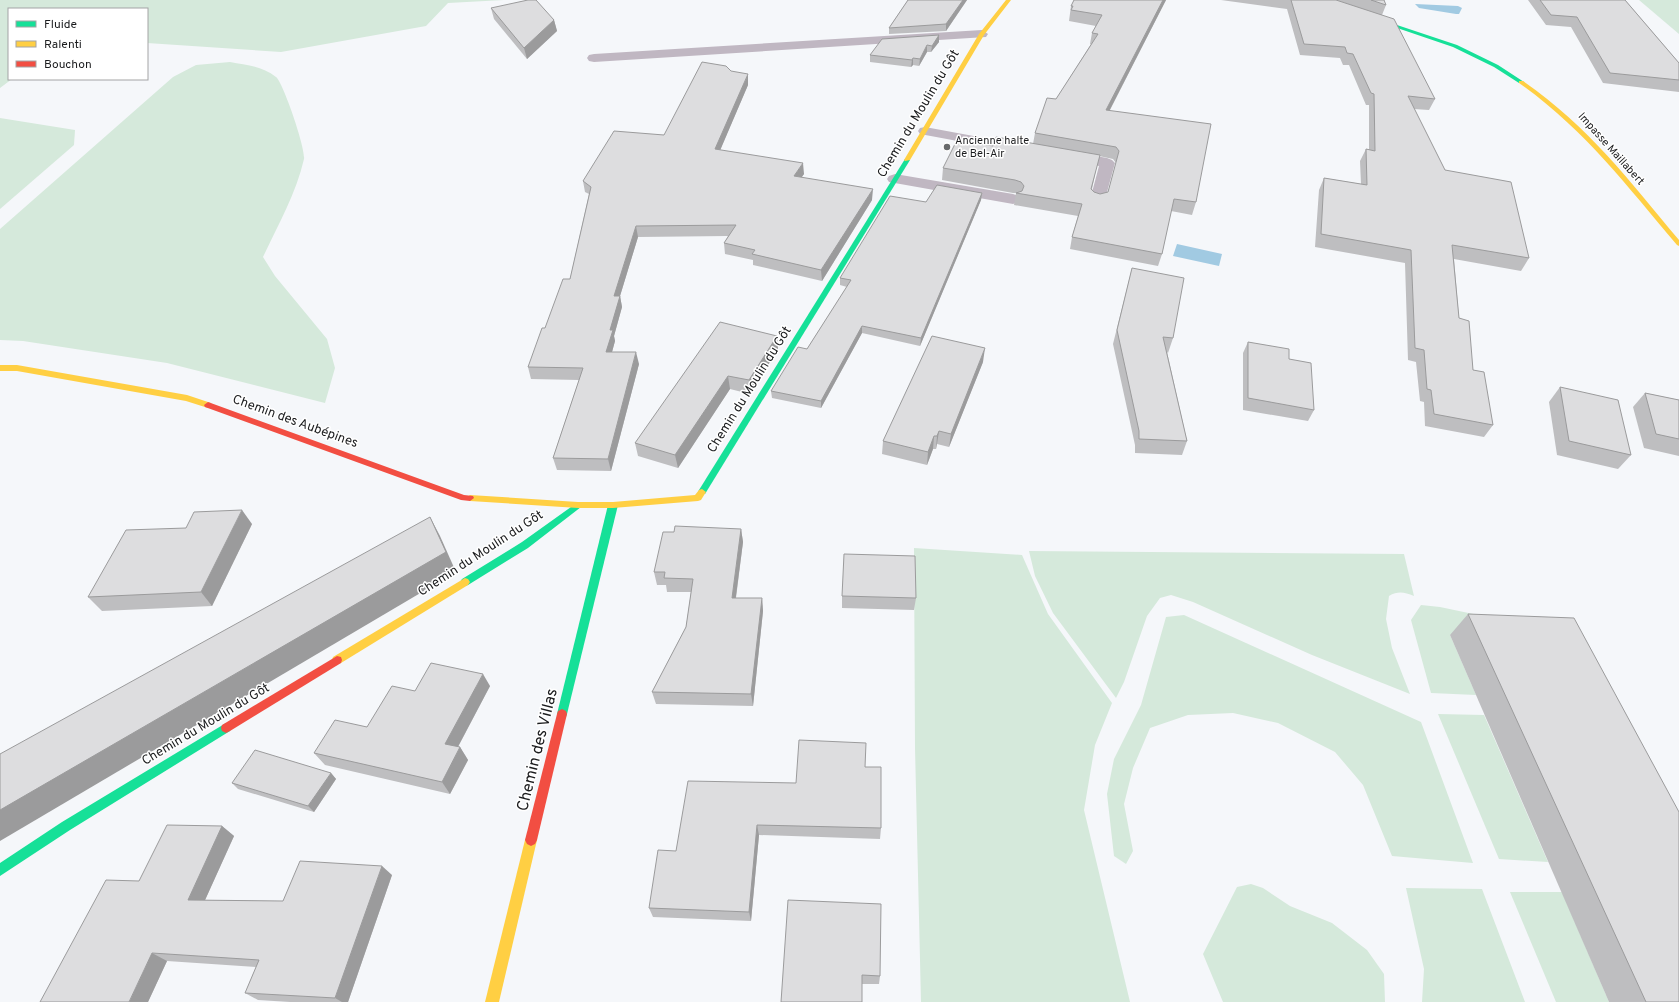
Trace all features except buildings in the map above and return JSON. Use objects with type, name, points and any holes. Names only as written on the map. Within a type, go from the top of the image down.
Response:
[{"type":"street","name":"Chemin du Moulin du Gôt","points":[[0,870],[66,826],[525,545],[578,505],[613,505],[698,498],[924,132],[982,34],[1009,0]]},
{"type":"street","name":"Impasse Maillabert","points":[[1317,0],[1456,46],[1496,66],[1545,97],[1588,138],[1679,244]]},
{"type":"street","name":"Chemin des Aubépines","points":[[0,368],[16,368],[187,398],[464,498],[578,505]]},
{"type":"street","name":"Chemin des Villas","points":[[492,1002],[613,505]]},
{"type":"lane","points":[[594,58],[982,34]]},
{"type":"lane","points":[[924,132],[1038,151]]},
{"type":"lane","points":[[1054,154],[1107,163],[1098,200]]},
{"type":"lane","points":[[895,179],[1013,199]]},
{"type":"green space","points":[[0,0],[504,0],[448,3],[426,26],[281,52],[148,43],[148,8],[8,8],[8,80],[11,80],[0,88]]},
{"type":"green space","points":[[1639,0],[1679,0],[1679,34]]},
{"type":"green space","points":[[230,62],[260,68],[276,77],[284,91],[298,130],[304,153],[301,172],[286,209],[263,257],[275,276],[327,339],[335,368],[325,403],[167,363],[23,341],[0,340],[0,229],[173,77],[196,65]]},
{"type":"green space","points":[[0,118],[75,130],[74,145],[0,209]]},
{"type":"green space","points":[[914,548],[1022,555],[1048,614],[1112,703],[1095,745],[1084,810],[1130,1002],[921,1002],[915,748]]},
{"type":"green space","points":[[1029,551],[1404,554],[1414,596],[1395,593],[1389,596],[1386,619],[1392,648],[1410,694],[1312,655],[1193,602],[1171,595],[1160,598],[1147,616],[1124,682],[1116,698],[1053,613],[1035,576]]},
{"type":"green space","points":[[1421,605],[1440,607],[1497,619],[1450,635],[1476,695],[1431,693],[1411,620]]},
{"type":"green space","points":[[1184,615],[1421,722],[1473,863],[1392,856],[1363,785],[1335,752],[1278,723],[1233,713],[1188,715],[1150,728],[1133,768],[1124,804],[1133,851],[1126,864],[1114,856],[1107,794],[1114,759],[1141,705],[1166,617]]},
{"type":"green space","points":[[1438,714],[1484,715],[1548,862],[1499,859]]},
{"type":"green space","points":[[1251,884],[1263,888],[1290,906],[1332,923],[1367,950],[1384,974],[1385,1002],[1223,1002],[1203,954],[1237,887]]},
{"type":"green space","points":[[1406,888],[1482,889],[1525,1002],[1422,1002],[1424,969]]},
{"type":"green space","points":[[1510,892],[1562,892],[1609,1002],[1556,1002]]},
{"type":"water","points":[[1415,4],[1458,6],[1462,8],[1459,14],[1456,14],[1419,8]]},
{"type":"water","points":[[1177,244],[1222,254],[1219,266],[1173,256]]},
{"type":"traffic: fast","points":[[1317,0],[1455,46],[1496,66],[1521,82]]},
{"type":"traffic: fast","points":[[702,492],[907,160]]},
{"type":"traffic: fast","points":[[465,582],[525,545],[578,505]]},
{"type":"traffic: fast","points":[[562,714],[613,505]]},
{"type":"traffic: fast","points":[[0,870],[66,826],[226,728]]},
{"type":"traffic: slow","points":[[907,160],[982,34],[1009,0]]},
{"type":"traffic: slow","points":[[1521,82],[1566,116],[1586,136],[1625,179],[1679,244]]},
{"type":"traffic: slow","points":[[0,368],[17,368],[187,398],[208,405]]},
{"type":"traffic: slow","points":[[470,498],[578,505],[613,505],[698,498],[702,492]]},
{"type":"traffic: slow","points":[[337,660],[465,582]]},
{"type":"traffic: slow","points":[[492,1002],[531,840]]},
{"type":"traffic: jam","points":[[208,405],[464,498],[470,498]]},
{"type":"traffic: jam","points":[[226,728],[337,660]]},
{"type":"traffic: jam","points":[[531,840],[562,714]]},
{"type":"place","name":"Ancienne halte de Bel-Air","points":[[947,147]]}]
